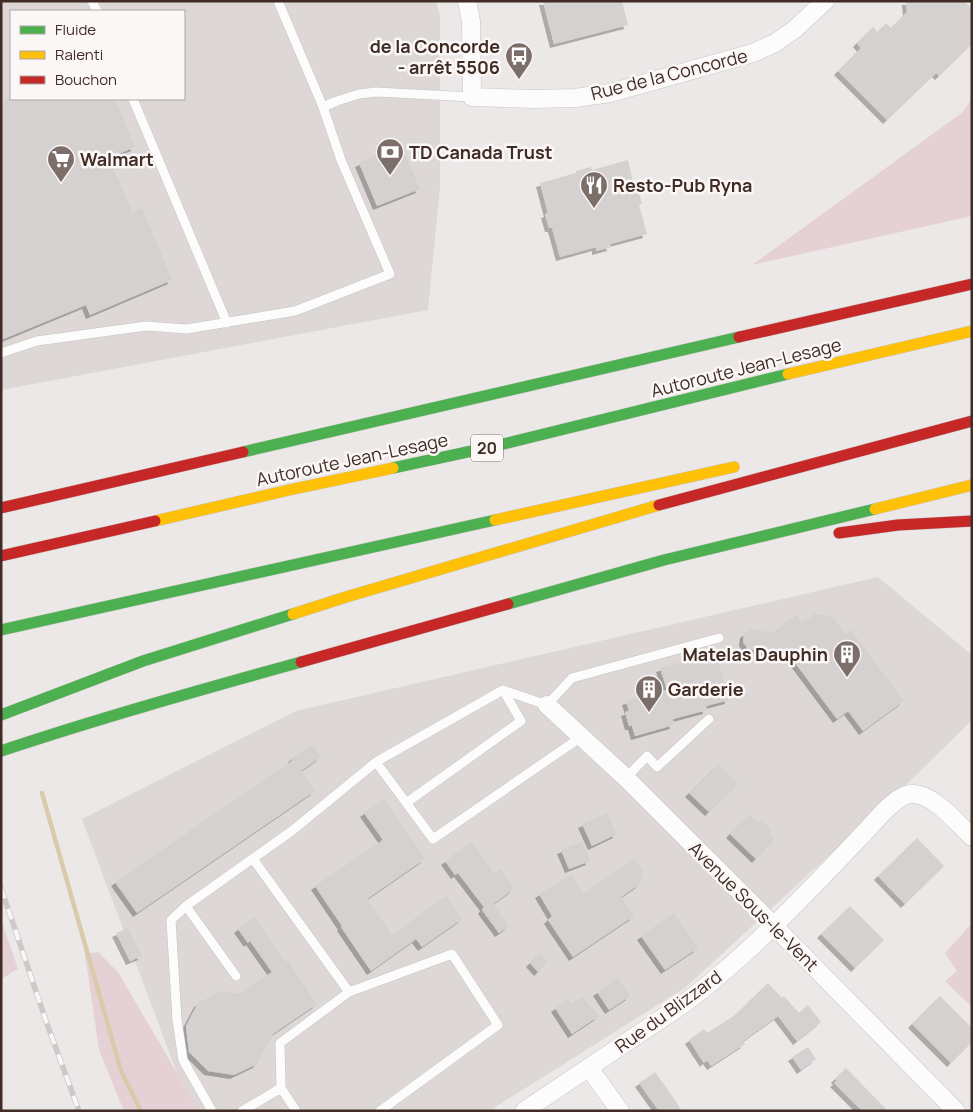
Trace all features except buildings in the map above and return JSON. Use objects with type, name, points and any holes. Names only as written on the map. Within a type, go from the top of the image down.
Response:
[{"type":"highway","points":[[1,508],[972,284]]},
{"type":"highway","name":"Autoroute Jean-Lesage","points":[[1,556],[289,490],[495,446],[828,364],[972,331]]},
{"type":"highway","points":[[855,441],[972,419]]},
{"type":"highway","points":[[1,715],[144,661],[346,597],[685,498],[972,419]]},
{"type":"highway","points":[[1,630],[749,464]]},
{"type":"highway","points":[[1,751],[175,697],[664,560],[972,485]]},
{"type":"highway","points":[[824,536],[898,525],[972,521]]},
{"type":"highway","points":[[664,560],[796,540]]},
{"type":"highway","points":[[141,719],[280,667]]},
{"type":"street","points":[[467,1],[471,21],[472,97]]},
{"type":"street","name":"Rue de la Concorde","points":[[472,97],[575,98],[610,93],[752,53],[776,43],[795,29],[824,1]]},
{"type":"street","name":"Avenue Sous-le-Vent","points":[[547,705],[626,778],[956,1111]]},
{"type":"street","name":"Rue du Blizzard","points":[[524,1111],[682,1006],[702,990],[774,926],[888,807],[908,794],[918,794],[928,798],[944,810],[972,837]]},
{"type":"street","points":[[589,1068],[620,1111]]},
{"type":"lane","points":[[1,353],[37,341],[146,326],[187,329],[295,311],[390,274],[340,160],[323,107],[278,1]]},
{"type":"lane","points":[[323,107],[337,100],[376,92],[472,97]]},
{"type":"lane","points":[[133,100],[227,323]]},
{"type":"lane","points":[[212,1111],[183,1060],[177,1020],[171,920],[186,906],[293,830],[376,762],[503,690],[547,705],[572,678],[719,638]]},
{"type":"lane","points":[[406,803],[521,721],[503,690]]},
{"type":"lane","points":[[626,778],[648,756],[658,767],[709,719]]},
{"type":"lane","points":[[376,762],[432,839],[581,737]]},
{"type":"lane","points":[[253,859],[349,992]]},
{"type":"lane","points":[[186,906],[236,976]]},
{"type":"lane","points":[[296,1111],[282,1088],[280,1043],[349,992],[452,954],[498,1025],[380,1111]]},
{"type":"lane","points":[[242,1111],[282,1088]]},
{"type":"shaded area","points":[[1,1],[436,1],[440,16],[440,187],[428,310],[1,390]]},
{"type":"shaded area","points":[[972,98],[972,216],[752,265],[963,112]]},
{"type":"shaded area","points":[[878,577],[972,655],[972,720],[910,781],[686,987],[489,1111],[199,1111],[177,1073],[82,819],[296,711]]},
{"type":"shaded area","points":[[1,919],[18,969],[1,979]]},
{"type":"shaded area","points":[[971,924],[972,1007],[945,981],[957,971],[945,953]]},
{"type":"shaded area","points":[[98,952],[118,972],[199,1111],[124,1111],[99,1050],[85,954]]},
{"type":"waterway","points":[[42,793],[121,1071],[141,1111]]},
{"type":"railway","points":[[1,888],[79,1111]]},
{"type":"traffic: fast","points":[[243,452],[739,337]]},
{"type":"traffic: fast","points":[[393,468],[495,446],[788,374]]},
{"type":"traffic: fast","points":[[508,604],[664,560],[875,509]]},
{"type":"traffic: fast","points":[[1,630],[495,520]]},
{"type":"traffic: fast","points":[[1,715],[143,661],[293,614]]},
{"type":"traffic: fast","points":[[1,751],[113,716],[301,662]]},
{"type":"traffic: slow","points":[[788,374],[972,331]]},
{"type":"traffic: slow","points":[[495,520],[734,467]]},
{"type":"traffic: slow","points":[[155,521],[393,468]]},
{"type":"traffic: slow","points":[[875,509],[972,485]]},
{"type":"traffic: slow","points":[[293,614],[659,505]]},
{"type":"traffic: jam","points":[[739,337],[972,284]]},
{"type":"traffic: jam","points":[[659,505],[972,421]]},
{"type":"traffic: jam","points":[[1,508],[243,452]]},
{"type":"traffic: jam","points":[[1,556],[155,521]]},
{"type":"traffic: jam","points":[[839,533],[898,525],[972,521]]},
{"type":"traffic: jam","points":[[301,662],[508,604]]},
{"type":"place","name":"de la Concorde - arrêt 5506","points":[[519,80]]},
{"type":"place","name":"TD Canada Trust","points":[[390,176]]},
{"type":"place","name":"Walmart","points":[[61,183]]},
{"type":"place","name":"Resto-Pub Ryna","points":[[594,209]]},
{"type":"place","name":"Matelas Dauphin","points":[[847,678]]},
{"type":"place","name":"Garderie","points":[[649,713]]}]
